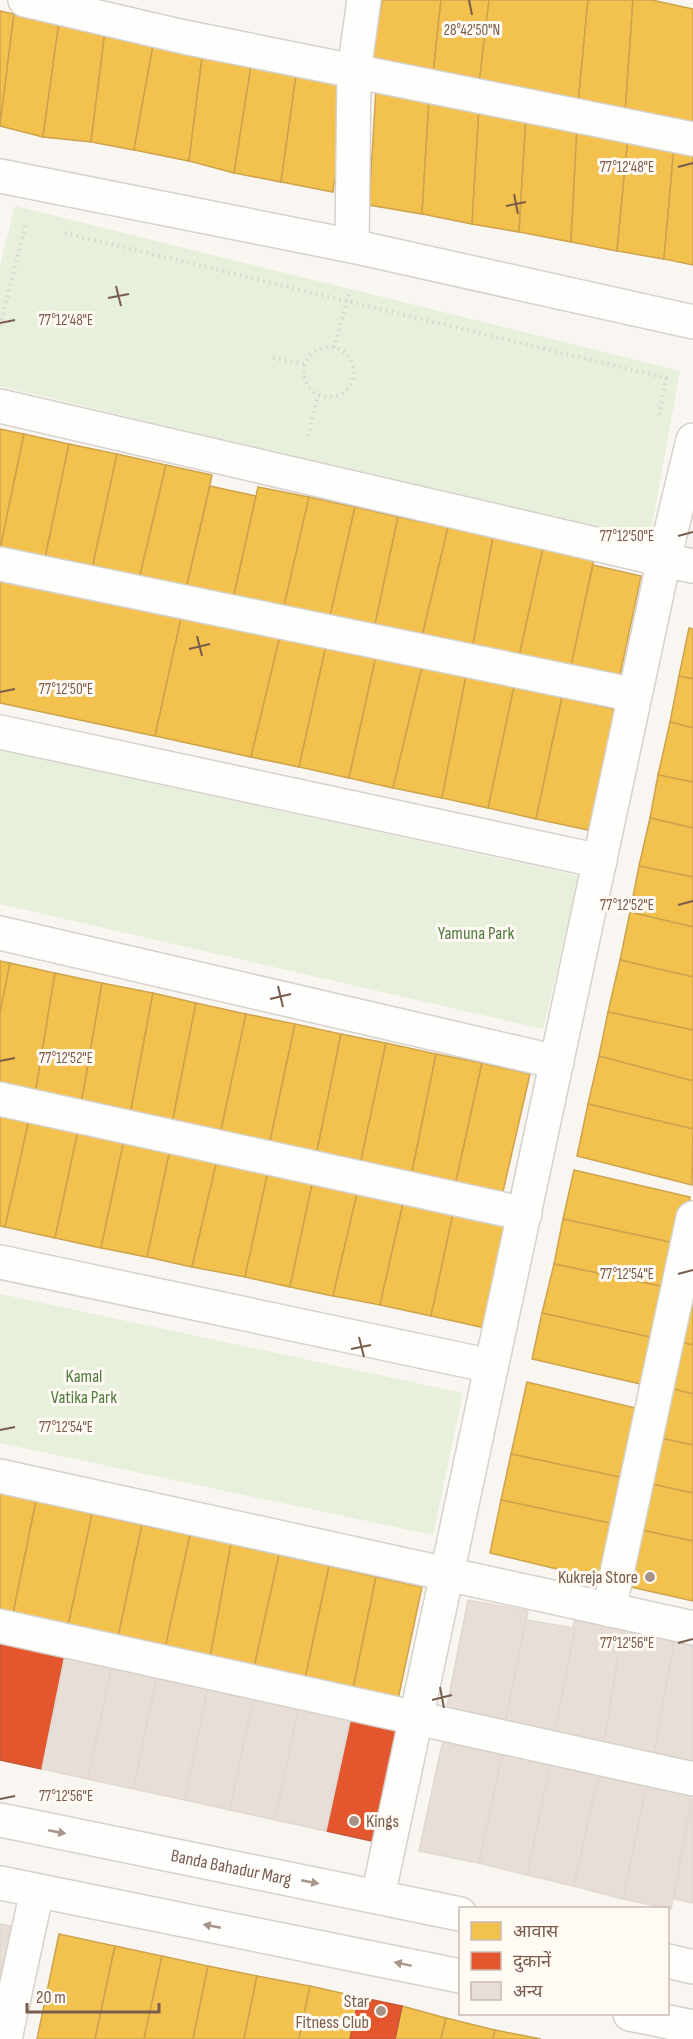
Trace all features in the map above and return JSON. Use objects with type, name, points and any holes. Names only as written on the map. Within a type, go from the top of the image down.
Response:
[{"type":"street","points":[[25,0],[184,37],[693,139]]},
{"type":"street","points":[[352,246],[354,70],[364,0]]},
{"type":"street","points":[[0,176],[352,246],[693,322]]},
{"type":"street","points":[[0,406],[679,563]]},
{"type":"street","points":[[378,1896],[635,695],[679,563],[685,450]]},
{"type":"street","points":[[0,564],[635,695]]},
{"type":"street","points":[[0,732],[600,861]]},
{"type":"street","points":[[0,933],[557,1062]]},
{"type":"street","points":[[0,1099],[525,1214]]},
{"type":"street","points":[[609,1610],[693,1218]]},
{"type":"street","points":[[0,1262],[491,1366]]},
{"type":"street","points":[[0,1476],[693,1628]]},
{"type":"street","points":[[0,1626],[693,1779]]},
{"type":"street","name":"Banda Bahadur Marg","points":[[0,1820],[459,1914]]},
{"type":"street","points":[[0,1883],[459,1976]]},
{"type":"street","points":[[5,2039],[37,1891]]},
{"type":"street","points":[[669,1961],[693,1967]]},
{"type":"street","points":[[639,2015],[693,2027]]},
{"type":"path","points":[[0,326],[26,223],[38,226]]},
{"type":"path","points":[[61,232],[666,378]]},
{"type":"path","points":[[334,348],[350,290]]},
{"type":"path","points":[[324,347],[334,348],[343,352],[350,360],[354,370],[352,380],[339,396],[318,395],[309,387],[304,376],[305,364],[312,353],[324,347]]},
{"type":"path","points":[[273,358],[305,364]]},
{"type":"path","points":[[307,439],[318,395]]},
{"type":"green space","points":[[15,206],[680,371],[649,542],[0,386],[0,266]]},
{"type":"green space","name":"Yamuna Park","points":[[0,750],[579,876],[543,1029],[0,904]]},
{"type":"green space","name":"Kamal Vatika Park","points":[[0,1294],[463,1393],[433,1535],[0,1443]]},
{"type":"building: आवास","points":[[382,0],[441,0],[433,74],[371,62]]},
{"type":"building: आवास","points":[[441,0],[489,0],[479,84],[433,74]]},
{"type":"building: आवास","points":[[489,0],[588,0],[578,104],[479,84]]},
{"type":"building: आवास","points":[[588,0],[633,0],[625,114],[578,104]]},
{"type":"building: आवास","points":[[633,0],[652,0],[693,9],[693,127],[625,114]]},
{"type":"building: आवास","points":[[0,11],[14,14],[0,125]]},
{"type":"building: आवास","points":[[14,14],[59,22],[43,137],[0,126]]},
{"type":"building: आवास","points":[[59,22],[105,31],[91,142],[43,137]]},
{"type":"building: आवास","points":[[105,31],[154,40],[134,150],[91,142]]},
{"type":"building: आवास","points":[[154,40],[203,50],[189,161],[134,150]]},
{"type":"building: आवास","points":[[203,50],[252,60],[234,173],[189,161]]},
{"type":"building: आवास","points":[[252,60],[297,69],[281,182],[234,173]]},
{"type":"building: आवास","points":[[297,69],[349,79],[333,192],[281,182]]},
{"type":"building: आवास","points":[[376,89],[429,99],[422,214],[369,205]]},
{"type":"building: आवास","points":[[429,99],[479,108],[472,224],[422,214]]},
{"type":"building: आवास","points":[[479,108],[526,117],[519,232],[472,224]]},
{"type":"building: आवास","points":[[526,117],[577,127],[571,242],[519,232]]},
{"type":"building: आवास","points":[[577,127],[628,137],[617,251],[571,242]]},
{"type":"building: आवास","points":[[628,137],[674,146],[664,259],[617,251]]},
{"type":"building: आवास","points":[[674,146],[693,149],[693,265],[664,259]]},
{"type":"building: आवास","points":[[0,429],[24,434],[0,550]]},
{"type":"building: आवास","points":[[24,434],[69,444],[44,563],[0,550]]},
{"type":"building: आवास","points":[[69,444],[117,454],[91,574],[44,563]]},
{"type":"building: आवास","points":[[117,454],[166,465],[138,584],[91,574]]},
{"type":"building: आवास","points":[[166,465],[212,475],[185,594],[138,584]]},
{"type":"building: आवास","points":[[210,486],[256,496],[232,604],[185,594]]},
{"type":"building: आवास","points":[[258,487],[309,497],[282,615],[232,604]]},
{"type":"building: आवास","points":[[309,497],[355,507],[328,625],[282,615]]},
{"type":"building: आवास","points":[[355,507],[398,517],[373,634],[328,625]]},
{"type":"building: आवास","points":[[398,517],[448,527],[420,645],[373,634]]},
{"type":"building: आवास","points":[[448,527],[493,537],[471,655],[420,645]]},
{"type":"building: आवास","points":[[493,537],[543,548],[517,666],[471,655]]},
{"type":"building: आवास","points":[[543,548],[595,554],[569,677],[517,666]]},
{"type":"building: आवास","points":[[593,565],[641,576],[619,680],[570,670]]},
{"type":"building: आवास","points":[[0,575],[182,614],[155,736],[0,703]]},
{"type":"building: आवास","points":[[182,614],[280,636],[251,757],[155,736]]},
{"type":"building: आवास","points":[[689,628],[693,629],[693,679],[679,676]]},
{"type":"building: आवास","points":[[280,636],[326,646],[299,767],[251,757]]},
{"type":"building: आवास","points":[[326,646],[376,656],[349,778],[299,767]]},
{"type":"building: आवास","points":[[376,656],[422,667],[393,788],[349,778]]},
{"type":"building: आवास","points":[[422,667],[466,676],[442,798],[393,788]]},
{"type":"building: आवास","points":[[466,676],[514,687],[488,808],[442,798]]},
{"type":"building: आवास","points":[[679,676],[693,679],[693,728],[670,722]]},
{"type":"building: आवास","points":[[514,687],[562,697],[536,819],[488,808]]},
{"type":"building: आवास","points":[[562,697],[618,710],[593,831],[536,819]]},
{"type":"building: आवास","points":[[670,722],[693,728],[693,782],[658,775]]},
{"type":"building: आवास","points":[[658,775],[693,782],[693,828],[650,818]]},
{"type":"building: आवास","points":[[650,818],[693,828],[693,877],[639,866]]},
{"type":"building: आवास","points":[[639,866],[693,877],[693,927],[630,912]]},
{"type":"building: आवास","points":[[630,912],[693,927],[693,977],[620,960]]},
{"type":"building: आवास","points":[[620,960],[693,977],[693,1030],[608,1012]]},
{"type":"building: आवास","points":[[0,961],[10,963],[0,1013]]},
{"type":"building: आवास","points":[[10,963],[55,973],[35,1095],[0,1088],[0,1013]]},
{"type":"building: आवास","points":[[55,973],[102,983],[81,1105],[35,1095]]},
{"type":"building: आवास","points":[[102,983],[153,993],[130,1115],[81,1105]]},
{"type":"building: आवास","points":[[153,993],[196,1003],[172,1124],[130,1115]]},
{"type":"building: आवास","points":[[196,1003],[246,1014],[220,1135],[172,1124]]},
{"type":"building: आवास","points":[[608,1012],[693,1030],[693,1081],[599,1056]]},
{"type":"building: आवास","points":[[246,1014],[295,1024],[269,1146],[220,1135]]},
{"type":"building: आवास","points":[[295,1024],[341,1034],[316,1156],[269,1146]]},
{"type":"building: आवास","points":[[341,1034],[386,1043],[360,1165],[316,1156]]},
{"type":"building: आवास","points":[[386,1043],[436,1054],[411,1177],[360,1165]]},
{"type":"building: आवास","points":[[436,1054],[482,1063],[455,1186],[411,1177]]},
{"type":"building: आवास","points":[[599,1056],[693,1081],[693,1129],[588,1104]]},
{"type":"building: आवास","points":[[482,1063],[530,1074],[502,1196],[455,1186]]},
{"type":"building: आवास","points":[[588,1104],[693,1129],[692,1185],[577,1156]]},
{"type":"building: आवास","points":[[0,1114],[29,1120],[5,1227],[0,1226]]},
{"type":"building: आवास","points":[[29,1120],[78,1131],[55,1238],[5,1227]]},
{"type":"building: आवास","points":[[78,1131],[124,1140],[101,1248],[55,1238]]},
{"type":"building: आवास","points":[[124,1140],[170,1150],[147,1257],[101,1248]]},
{"type":"building: आवास","points":[[170,1150],[217,1160],[192,1267],[147,1257]]},
{"type":"building: आवास","points":[[217,1160],[268,1171],[245,1277],[192,1267]]},
{"type":"building: आवास","points":[[574,1170],[690,1197],[679,1244],[563,1219]]},
{"type":"building: आवास","points":[[268,1171],[313,1180],[290,1287],[245,1277]]},
{"type":"building: आवास","points":[[313,1180],[358,1189],[333,1296],[290,1287]]},
{"type":"building: आवास","points":[[358,1189],[404,1199],[380,1305],[333,1296]]},
{"type":"building: आवास","points":[[404,1199],[454,1209],[431,1316],[380,1305]]},
{"type":"building: आवास","points":[[454,1209],[507,1220],[485,1328],[431,1316]]},
{"type":"building: आवास","points":[[563,1219],[679,1244],[670,1288],[554,1264]]},
{"type":"building: आवास","points":[[554,1264],[670,1288],[659,1339],[542,1313]]},
{"type":"building: आवास","points":[[685,1297],[693,1298],[693,1345],[676,1341]]},
{"type":"building: आवास","points":[[542,1313],[659,1339],[649,1386],[532,1359]]},
{"type":"building: आवास","points":[[676,1341],[693,1345],[693,1394],[666,1387]]},
{"type":"building: आवास","points":[[527,1382],[644,1410],[629,1479],[511,1454]]},
{"type":"building: आवास","points":[[666,1387],[693,1394],[693,1445],[656,1437]]},
{"type":"building: आवास","points":[[656,1437],[693,1445],[693,1493],[647,1483]]},
{"type":"building: आवास","points":[[511,1454],[629,1479],[619,1525],[501,1500]]},
{"type":"building: आवास","points":[[647,1483],[693,1493],[693,1541],[637,1529]]},
{"type":"building: आवास","points":[[0,1493],[36,1501],[12,1619],[0,1616]]},
{"type":"building: आवास","points":[[501,1500],[619,1525],[607,1581],[490,1553]]},
{"type":"building: आवास","points":[[36,1501],[92,1514],[67,1631],[12,1619]]},
{"type":"building: आवास","points":[[92,1514],[142,1525],[117,1642],[67,1631]]},
{"type":"building: आवास","points":[[142,1525],[190,1535],[164,1653],[117,1642]]},
{"type":"building: आवास","points":[[637,1529],[693,1541],[693,1601],[626,1586]]},
{"type":"building: आवास","points":[[190,1535],[231,1544],[209,1663],[164,1653]]},
{"type":"building: आवास","points":[[231,1544],[279,1555],[253,1672],[209,1663]]},
{"type":"building: आवास","points":[[279,1555],[329,1566],[304,1684],[253,1672]]},
{"type":"building: आवास","points":[[329,1566],[376,1577],[352,1694],[304,1684]]},
{"type":"building: आवास","points":[[376,1577],[422,1587],[397,1704],[352,1694]]},
{"type":"building: आवास","points":[[59,1934],[115,1946],[95,2039],[37,2039]]},
{"type":"building: आवास","points":[[115,1946],[162,1956],[144,2039],[95,2039]]},
{"type":"building: आवास","points":[[162,1956],[208,1966],[193,2039],[144,2039]]},
{"type":"building: आवास","points":[[208,1966],[257,1976],[244,2039],[193,2039]]},
{"type":"building: आवास","points":[[257,1976],[310,1986],[299,2039],[244,2039]]},
{"type":"building: आवास","points":[[310,1986],[359,1997],[350,2039],[299,2039]]},
{"type":"building: आवास","points":[[402,2006],[446,2018],[441,2039],[395,2039]]},
{"type":"building: आवास","points":[[446,2018],[495,2030],[493,2039],[441,2039]]},
{"type":"building: आवास","points":[[495,2030],[541,2039],[493,2039]]},
{"type":"building: दुकानें","points":[[0,1636],[66,1650],[42,1769],[0,1760]]},
{"type":"building: दुकानें","points":[[352,1712],[398,1722],[372,1841],[326,1831]]},
{"type":"building: दुकानें","points":[[359,1997],[402,2006],[395,2039],[350,2039]]},
{"type":"building: अन्य","points":[[468,1600],[528,1611],[504,1729],[445,1716]]},
{"type":"building: अन्य","points":[[575,1616],[623,1627],[603,1748],[554,1738]]},
{"type":"building: अन्य","points":[[526,1620],[575,1628],[554,1738],[504,1729]]},
{"type":"building: अन्य","points":[[623,1627],[675,1637],[653,1759],[603,1748]]},
{"type":"building: अन्य","points":[[675,1637],[693,1641],[693,1767],[653,1759]]},
{"type":"building: अन्य","points":[[66,1650],[113,1660],[88,1779],[42,1769]]},
{"type":"building: अन्य","points":[[113,1660],[158,1670],[134,1789],[88,1779]]},
{"type":"building: अन्य","points":[[158,1670],[209,1681],[185,1800],[134,1789]]},
{"type":"building: अन्य","points":[[209,1681],[255,1691],[230,1810],[185,1800]]},
{"type":"building: अन्य","points":[[255,1691],[300,1701],[275,1820],[230,1810]]},
{"type":"building: अन्य","points":[[300,1701],[352,1712],[326,1831],[275,1820]]},
{"type":"building: अन्य","points":[[444,1735],[504,1747],[479,1863],[419,1851]]},
{"type":"building: अन्य","points":[[504,1747],[552,1758],[527,1875],[479,1863]]},
{"type":"building: अन्य","points":[[552,1758],[600,1769],[574,1886],[527,1875]]},
{"type":"building: अन्य","points":[[600,1769],[648,1779],[623,1899],[574,1886]]},
{"type":"building: अन्य","points":[[648,1779],[693,1788],[671,1909],[623,1899]]},
{"type":"building: अन्य","points":[[693,1798],[693,1903],[674,1899]]},
{"type":"building: अन्य","points":[[0,1924],[22,1928],[12,1979],[0,1977]]},
{"type":"place","name":"Kukreja Store","points":[[650,1577]]},
{"type":"place","name":"Kings","points":[[354,1821]]},
{"type":"place","name":"Star Fitness Club","points":[[381,2011]]}]
